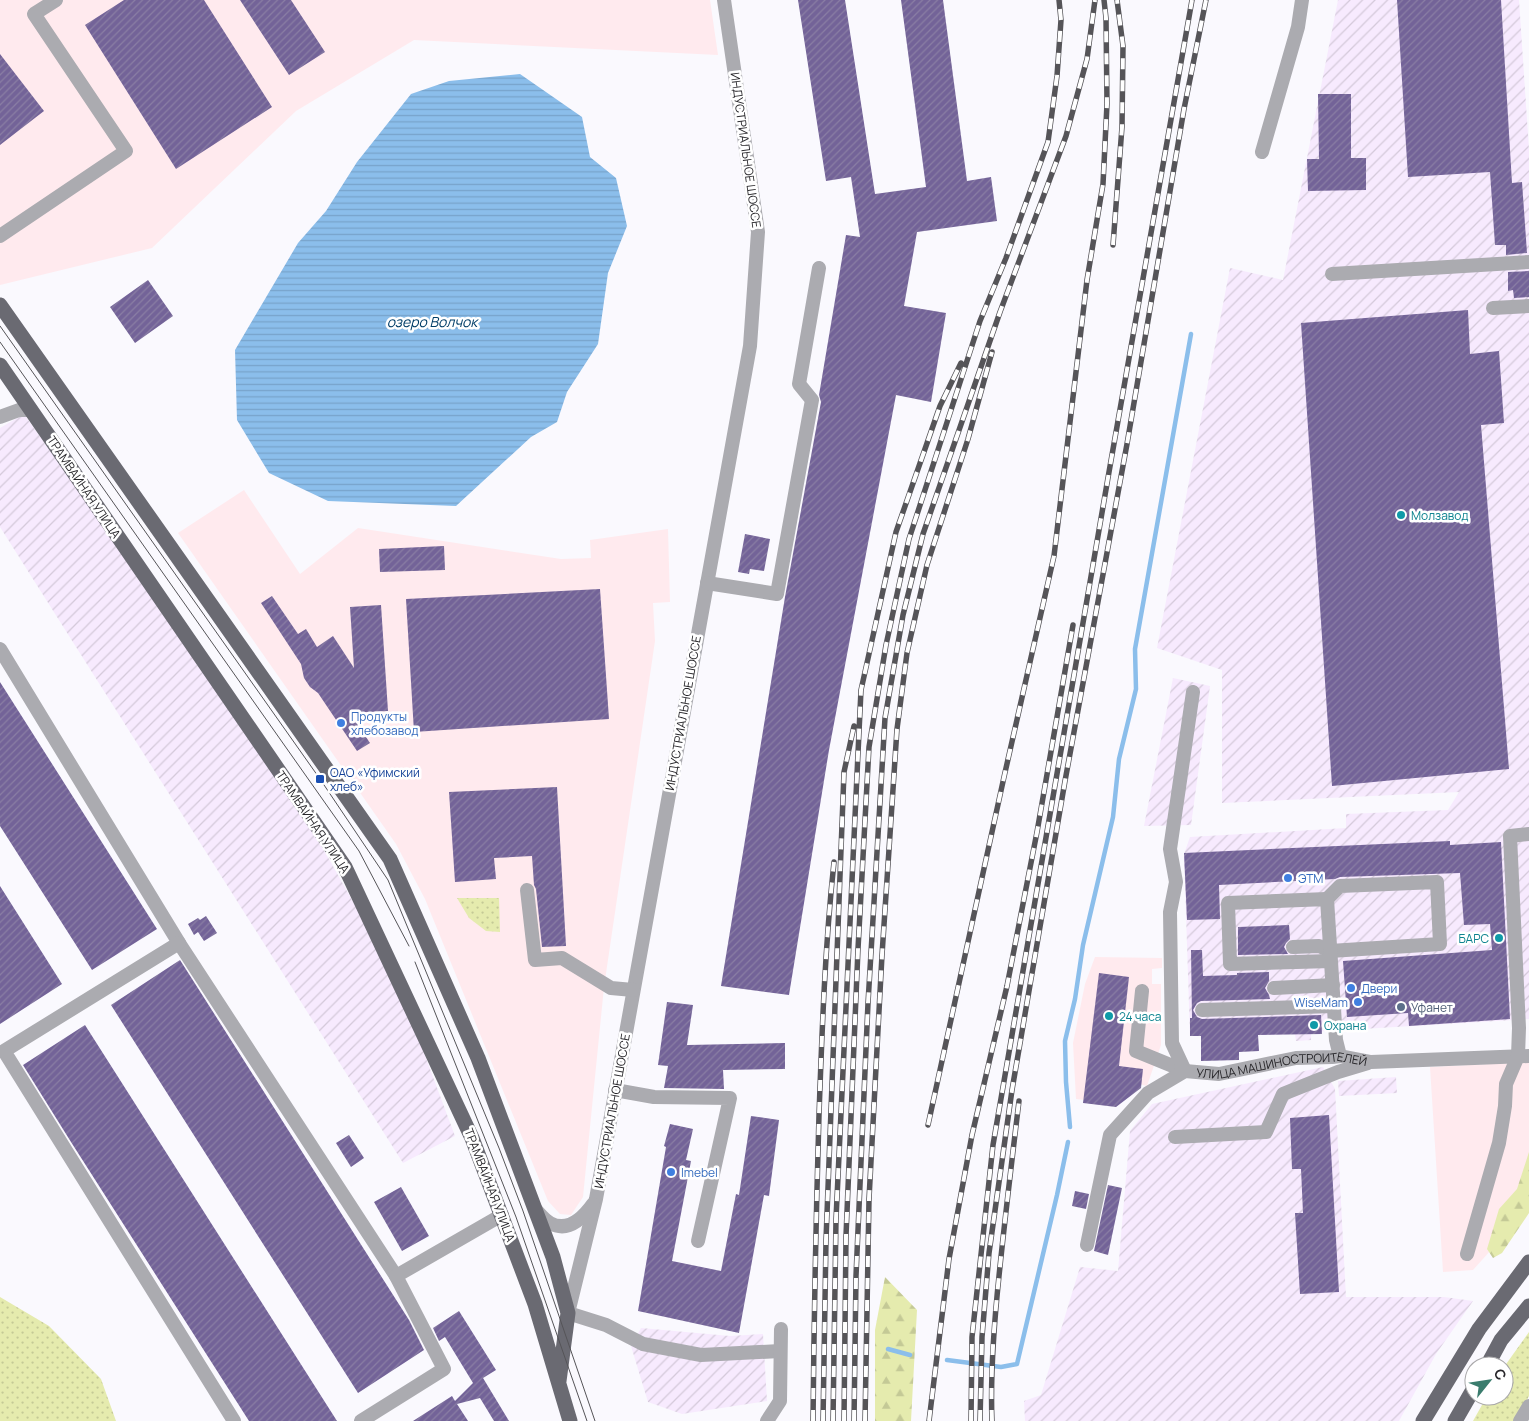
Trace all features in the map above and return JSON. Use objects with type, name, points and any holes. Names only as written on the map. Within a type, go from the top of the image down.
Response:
[{"type":"main road","points":[[0,305],[390,858],[478,1058],[553,1257],[568,1313]]},
{"type":"main road","name":"ТРАМВАЙНАЯ УЛИЦА","points":[[0,365],[345,867],[472,1138],[534,1304],[559,1381]]},
{"type":"main road","points":[[1423,1421],[1480,1329],[1529,1262]]},
{"type":"main road","points":[[1492,1356],[1501,1340],[1529,1306]]},
{"type":"main road","name":"ИНДУСТРИАЛЬНОЕ ШОССЕ","points":[[568,1313],[559,1381],[570,1421]]},
{"type":"main road","points":[[1455,1421],[1464,1405]]},
{"type":"street","points":[[0,236],[126,151],[34,14],[56,0]]},
{"type":"street","name":"ИНДУСТРИАЛЬНОЕ ШОССЕ","points":[[568,1313],[596,1199],[750,346],[758,232],[724,0]]},
{"type":"street","points":[[1262,152],[1298,27],[1302,0]]},
{"type":"street","points":[[1332,274],[1529,262]]},
{"type":"street","points":[[707,583],[777,594],[812,400],[799,384],[818,268]]},
{"type":"street","points":[[1493,308],[1529,306]]},
{"type":"street","points":[[0,417],[20,410],[31,410]]},
{"type":"street","points":[[0,649],[179,943],[396,1276],[444,1369],[361,1421]]},
{"type":"street","points":[[1186,1071],[1172,1043],[1170,912],[1176,882],[1170,849],[1193,692]]},
{"type":"street","points":[[1467,1254],[1499,1143],[1505,1106],[1506,1084],[1523,1056],[1519,1028],[1510,836],[1529,834]]},
{"type":"street","points":[[1437,882],[1440,944],[1331,956],[1230,964],[1228,903],[1327,899],[1340,886],[1437,882]]},
{"type":"street","points":[[527,890],[535,960],[562,958],[611,988],[633,990]]},
{"type":"street","points":[[1327,899],[1336,1045],[1340,1056]]},
{"type":"street","points":[[179,943],[2,1048],[234,1421]]},
{"type":"street","points":[[1294,948],[1319,946],[1331,956]]},
{"type":"street","points":[[1274,988],[1332,985]]},
{"type":"street","points":[[1142,991],[1136,1051],[1186,1071]]},
{"type":"street","points":[[1202,1010],[1334,1006]]},
{"type":"street","name":"УЛИЦА МАШИНОСТРОИТЕЛЕЙ","points":[[1087,1245],[1110,1135],[1148,1093],[1186,1071],[1219,1074],[1296,1058],[1340,1056],[1371,1062],[1523,1056]]},
{"type":"street","points":[[1175,1137],[1266,1132],[1283,1094],[1338,1072],[1371,1062]]},
{"type":"street","points":[[615,1090],[654,1097],[730,1098],[698,1241]]},
{"type":"street","points":[[535,1209],[550,1223],[564,1227],[574,1224],[585,1215],[596,1199]]},
{"type":"street","points":[[396,1276],[502,1215]]},
{"type":"street","points":[[568,1313],[606,1325],[643,1344],[701,1355],[780,1351]]},
{"type":"street","points":[[767,1421],[780,1402],[781,1329]]},
{"type":"street","points":[[1520,1421],[1529,1406]]},
{"type":"shaded area","points":[[0,0],[710,0],[718,55],[414,40],[296,111],[152,248],[0,285]]},
{"type":"shaded area","points":[[1338,0],[1519,0],[1529,150],[1529,1019],[1311,1032],[1311,1040],[1296,1041],[1295,1034],[1190,1036],[1184,854],[1190,837],[1346,828],[1346,814],[1448,810],[1459,792],[1222,803],[1222,670],[1157,648],[1230,268],[1283,280]]},
{"type":"shaded area","points":[[24,414],[297,802],[357,909],[417,1034],[455,1136],[403,1163],[0,527],[0,428]]},
{"type":"shaded area","points":[[244,490],[300,574],[358,528],[561,559],[591,558],[590,540],[668,529],[670,602],[653,603],[655,641],[604,987],[583,1197],[571,1215],[560,1214],[548,1201],[425,899],[396,844],[178,533]]},
{"type":"shaded area","points":[[1173,678],[1210,686],[1191,825],[1144,826]]},
{"type":"shaded area","points":[[1095,957],[1162,958],[1162,968],[1152,969],[1152,984],[1161,984],[1161,1045],[1147,1086],[1123,1080],[1120,1104],[1076,1099],[1073,1043],[1085,984]]},
{"type":"shaded area","points":[[1529,1062],[1529,1159],[1519,1194],[1491,1250],[1473,1270],[1443,1272],[1430,1067]]},
{"type":"shaded area","points":[[1323,1067],[1335,1089],[1346,1297],[1444,1297],[1473,1301],[1436,1354],[1399,1421],[1025,1421],[1024,1401],[1041,1395],[1080,1267],[1118,1271],[1130,1131],[1152,1104]]},
{"type":"shaded area","points":[[1396,1077],[1397,1093],[1339,1096],[1338,1081]]},
{"type":"shaded area","points":[[641,1328],[730,1336],[763,1334],[767,1401],[682,1414],[648,1402],[631,1346]]},
{"type":"green space","points":[[457,898],[499,898],[500,932],[486,931],[469,918]]},
{"type":"green space","points":[[1529,1152],[1529,1213],[1502,1253],[1493,1258],[1487,1249],[1499,1209],[1517,1189]]},
{"type":"green space","points":[[885,1277],[917,1310],[911,1421],[875,1421],[875,1330]]},
{"type":"green space","points":[[0,1297],[49,1326],[101,1379],[116,1421],[0,1421]]},
{"type":"green space","points":[[1529,1332],[1529,1396],[1515,1421],[1473,1421],[1481,1406],[1514,1406],[1514,1356],[1512,1356]]},
{"type":"water","name":"озеро Волчок","points":[[520,74],[582,117],[590,157],[616,178],[627,226],[608,273],[598,344],[567,392],[557,422],[531,437],[456,506],[328,501],[269,473],[237,420],[235,350],[298,243],[326,211],[357,162],[411,94],[449,81]]},
{"type":"building","points":[[124,0],[204,0],[272,107],[176,169],[85,25]]},
{"type":"building","points":[[240,0],[291,0],[325,52],[289,75]]},
{"type":"building","points":[[798,0],[845,0],[875,194],[926,187],[901,0],[943,0],[967,181],[991,177],[997,221],[917,232],[904,306],[946,313],[931,402],[896,395],[829,750],[789,995],[721,986],[785,597],[821,402],[819,395],[846,235],[860,237],[851,177],[826,181]]},
{"type":"building","points":[[1397,0],[1501,0],[1512,183],[1522,182],[1527,253],[1506,255],[1506,245],[1495,245],[1490,172],[1408,177]]},
{"type":"building","points":[[0,54],[44,111],[0,145]]},
{"type":"building","points":[[1318,94],[1351,94],[1351,158],[1366,158],[1366,190],[1308,191],[1307,159],[1319,159]]},
{"type":"building","points":[[1529,271],[1529,297],[1514,298],[1513,290],[1508,291],[1508,272]]},
{"type":"building","points":[[148,280],[173,316],[135,343],[110,307]]},
{"type":"building","name":"Молзавод","points":[[1468,310],[1470,354],[1499,351],[1504,423],[1481,425],[1509,769],[1332,786],[1301,323]]},
{"type":"building","points":[[745,534],[770,539],[764,571],[750,569],[749,574],[738,572]]},
{"type":"building","points":[[444,546],[445,570],[380,572],[379,549]]},
{"type":"building","points":[[600,589],[609,719],[414,732],[406,599]]},
{"type":"building","points":[[272,596],[298,634],[306,629],[317,647],[333,636],[354,668],[350,607],[381,605],[388,711],[350,713],[370,743],[357,751],[318,693],[310,687],[304,678],[301,664],[261,603]]},
{"type":"building","points":[[0,682],[157,929],[92,970],[0,826]]},
{"type":"building","points":[[557,787],[566,946],[542,947],[532,856],[494,858],[496,879],[455,882],[449,792]]},
{"type":"building","points":[[1450,841],[1450,845],[1501,842],[1510,1019],[1409,1026],[1408,1013],[1347,1017],[1343,961],[1492,950],[1490,924],[1464,925],[1460,873],[1340,877],[1335,879],[1219,885],[1220,919],[1187,920],[1184,853]]},
{"type":"building","points":[[0,886],[62,984],[0,1024]]},
{"type":"building","points":[[206,916],[217,933],[204,941],[198,932],[194,935],[188,924]]},
{"type":"building","points":[[1289,925],[1290,939],[1284,947],[1288,954],[1238,955],[1238,927]]},
{"type":"building","points":[[1191,950],[1202,950],[1203,976],[1269,972],[1269,981],[1265,988],[1270,999],[1201,1001],[1197,1003],[1193,1010],[1197,1017],[1202,1019],[1321,1015],[1322,1034],[1258,1035],[1259,1051],[1239,1052],[1239,1060],[1201,1061],[1201,1036],[1190,1036],[1190,1018],[1192,1018]]},
{"type":"building","points":[[180,960],[409,1320],[424,1350],[358,1393],[111,1005]]},
{"type":"building","points":[[1099,973],[1129,977],[1119,1066],[1143,1069],[1141,1088],[1116,1107],[1083,1103]]},
{"type":"building","points":[[667,1002],[693,1005],[687,1045],[785,1043],[785,1069],[723,1070],[724,1089],[664,1088],[668,1066],[658,1065]]},
{"type":"building","points":[[85,1025],[337,1421],[249,1421],[71,1142],[23,1065]]},
{"type":"building","points":[[1329,1115],[1339,1292],[1300,1294],[1295,1213],[1303,1213],[1301,1169],[1292,1169],[1290,1118]]},
{"type":"building","points":[[751,1116],[779,1120],[769,1196],[764,1195],[739,1333],[638,1311],[666,1147],[664,1146],[670,1124],[693,1129],[686,1160],[691,1161],[672,1261],[721,1271],[736,1194],[739,1195]]},
{"type":"building","points":[[349,1135],[364,1158],[351,1167],[336,1143]]},
{"type":"building","points":[[1108,1185],[1122,1188],[1108,1255],[1094,1251]]},
{"type":"building","points":[[401,1187],[429,1236],[402,1251],[374,1202]]},
{"type":"building","points":[[1075,1191],[1089,1194],[1086,1209],[1072,1206]]},
{"type":"building","points":[[459,1311],[496,1370],[483,1378],[509,1421],[494,1421],[480,1398],[457,1404],[468,1421],[413,1421],[452,1396],[455,1401],[473,1383],[445,1337],[439,1341],[433,1328]]},
{"type":"waterway","points":[[1070,1127],[1065,1041],[1075,999],[1083,945],[1113,817],[1119,759],[1136,689],[1135,649],[1191,334]]},
{"type":"waterway","points":[[947,1360],[1001,1367],[1017,1364],[1068,1142]]},
{"type":"waterway","points":[[888,1349],[910,1355]]},
{"type":"tram line","points":[[0,326],[320,779],[388,880],[499,1148],[523,1211],[595,1421]]},
{"type":"tram line","points":[[0,342],[359,851],[409,946]]},
{"type":"tram line","points":[[415,962],[516,1217],[587,1421]]},
{"type":"railway","points":[[844,1421],[846,1236],[869,747],[886,645],[909,539],[980,321],[1006,258],[1048,142],[1057,76],[1061,20],[1059,0]]},
{"type":"railway","points":[[854,1421],[856,1276],[868,1003],[885,718],[903,615],[923,534],[1000,312],[1066,136],[1087,59],[1095,0]]},
{"type":"railway","points":[[928,1125],[1054,556],[1087,280],[1103,184],[1107,104],[1104,0]]},
{"type":"railway","points":[[1113,245],[1122,127],[1123,46],[1117,0]]},
{"type":"railway","points":[[971,1421],[972,1337],[993,1145],[1192,0]]},
{"type":"railway","points":[[980,1421],[982,1337],[989,1253],[1012,1090],[1065,781],[1127,444],[1184,109],[1206,0]]},
{"type":"railway","points":[[865,1421],[869,1199],[882,955],[897,729],[907,653],[927,565],[968,439],[992,352]]},
{"type":"railway","points":[[833,1421],[836,1219],[861,690],[896,532],[940,406],[961,363]]},
{"type":"railway","points":[[929,1421],[949,1259],[972,1135],[1007,986],[1037,832],[1073,625]]},
{"type":"railway","points":[[823,1421],[826,1240],[844,772],[854,726]]},
{"type":"railway","points":[[813,1421],[820,1083],[826,957],[834,862]]},
{"type":"railway","points":[[992,1421],[992,1366],[996,1312],[1019,1101]]},
{"type":"place","name":"Молзавод","points":[[1401,515]]},
{"type":"place","name":"Продукты хлебозавод","points":[[341,723]]},
{"type":"place","name":"ОАО «Уфимский хлеб»","points":[[320,779]]},
{"type":"place","name":"ЭТМ","points":[[1288,878]]},
{"type":"place","name":"БАРС","points":[[1499,938]]},
{"type":"place","name":"Двери","points":[[1351,988]]},
{"type":"place","name":"WiseMam","points":[[1358,1002]]},
{"type":"place","name":"Уфанет","points":[[1401,1007]]},
{"type":"place","name":"24 часа","points":[[1109,1016]]},
{"type":"place","name":"Охрана","points":[[1314,1025]]},
{"type":"place","name":"Imebel","points":[[671,1172]]}]
